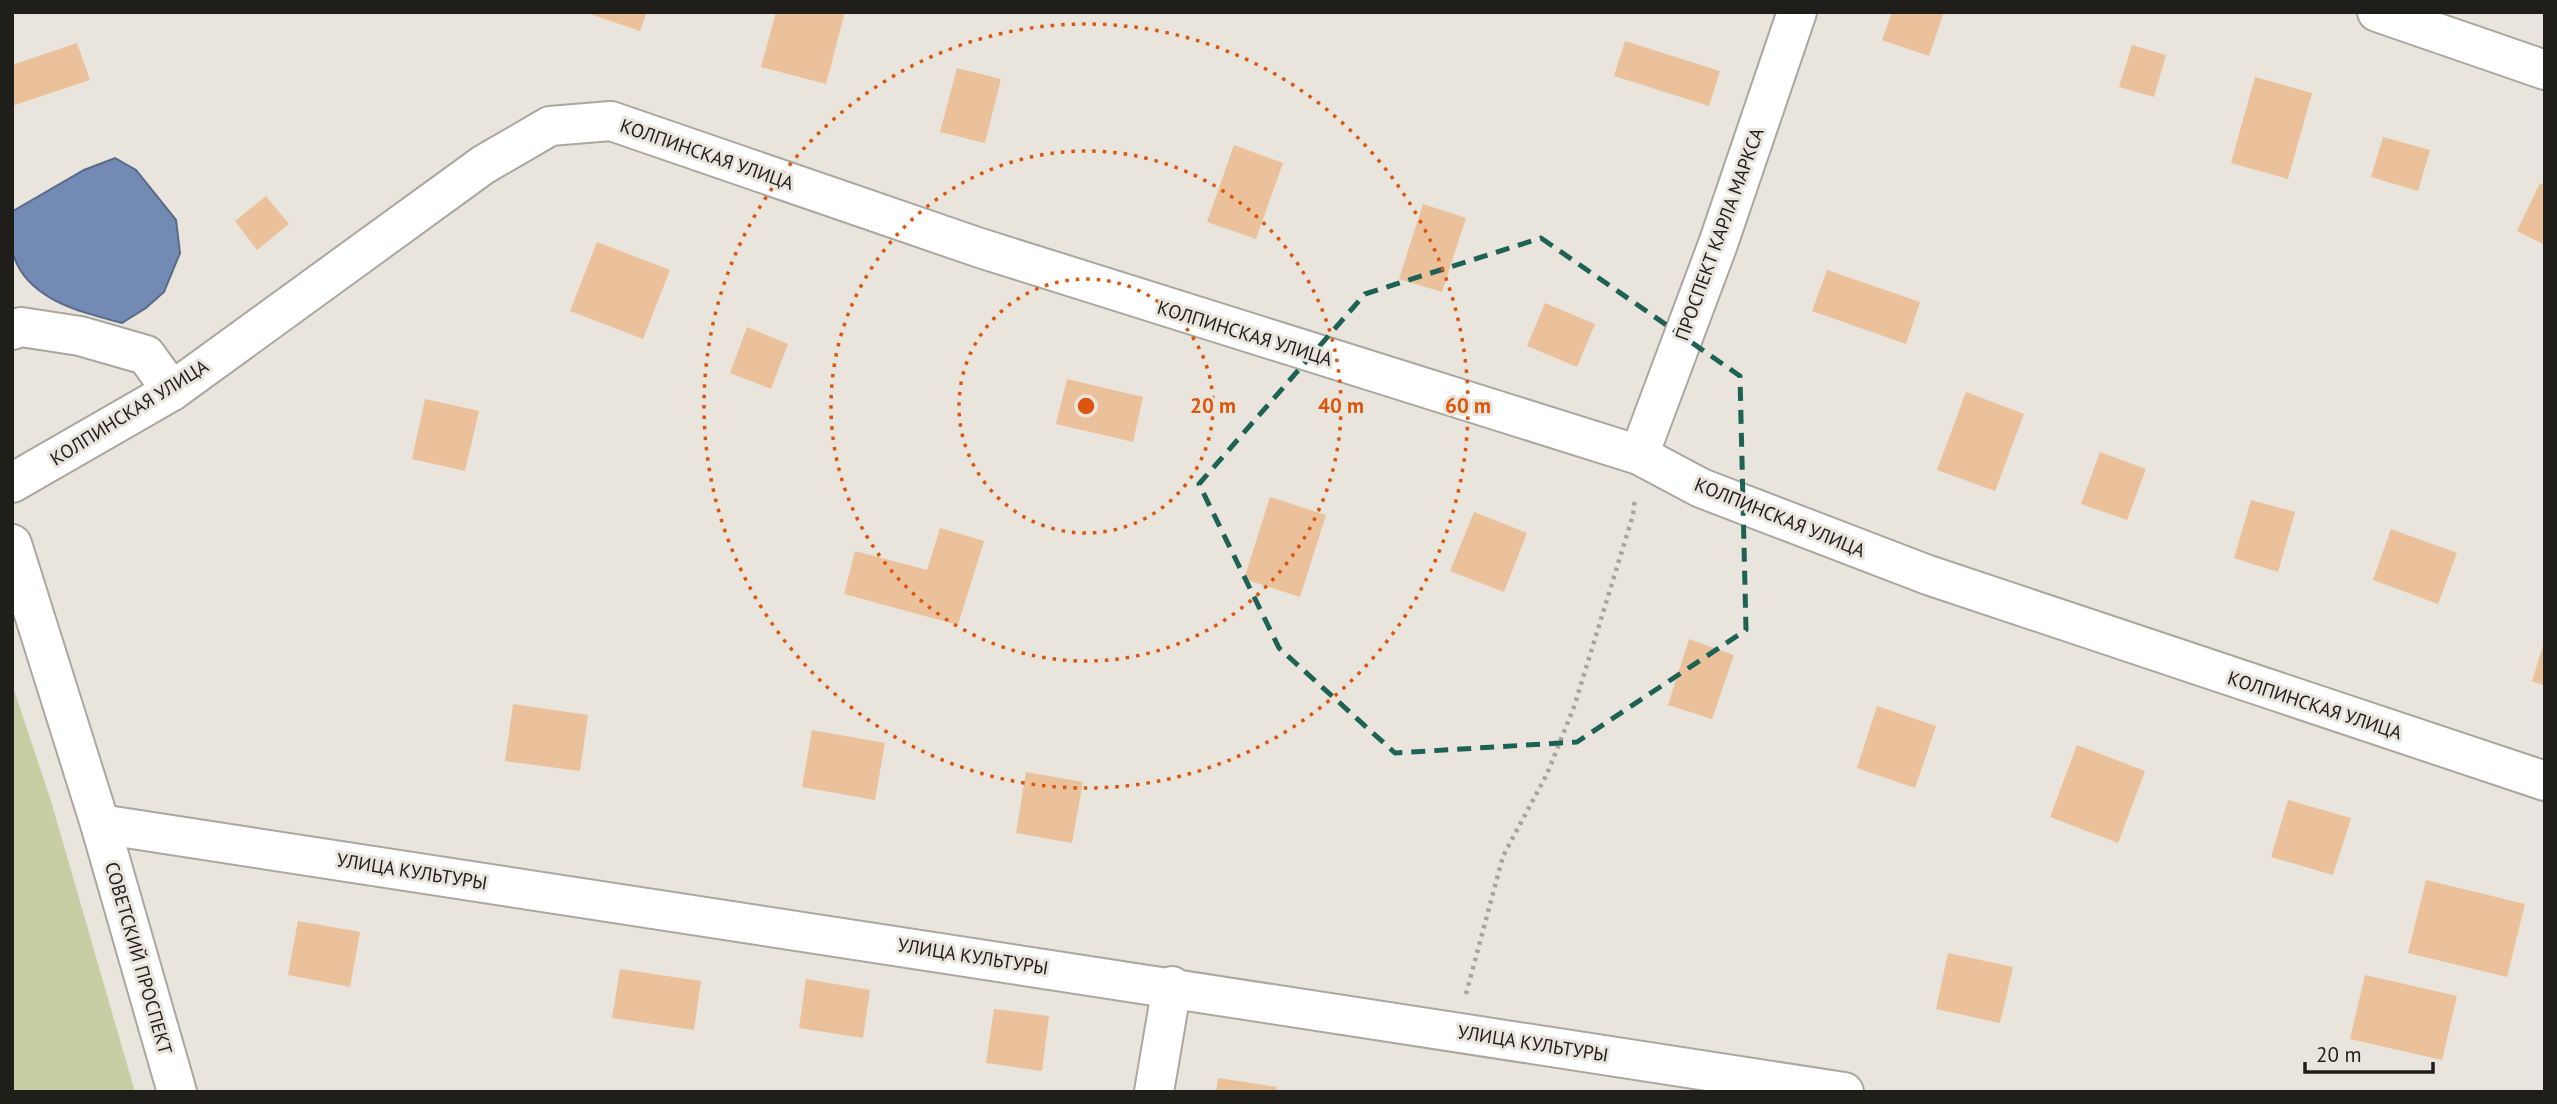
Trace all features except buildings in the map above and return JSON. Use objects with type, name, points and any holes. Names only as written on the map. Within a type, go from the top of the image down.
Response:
[{"type":"street","name":"ПРОСПЕКТ КАРЛА МАРКСА","points":[[1639,455],[1718,244],[1797,12]]},
{"type":"street","points":[[2377,12],[2545,70]]},
{"type":"street","name":"КОЛПИНСКАЯ УЛИЦА","points":[[12,483],[172,390],[483,165],[550,126],[611,121],[1007,257],[1639,455],[1701,488],[1928,575],[2545,781]]},
{"type":"street","points":[[12,330],[21,327],[80,336],[146,355],[172,390]]},
{"type":"street","name":"СОВЕТСКИЙ ПРОСПЕКТ","points":[[12,544],[100,824],[177,1092]]},
{"type":"street","name":"УЛИЦА КУЛЬТУРЫ","points":[[100,824],[1172,986],[1838,1091]]},
{"type":"street","points":[[1154,1092],[1172,986]]},
{"type":"path","points":[[1458,1031],[1483,923],[1503,856],[1547,775],[1574,707],[1633,515],[1639,455]]},
{"type":"highlighted area","points":[[1541,238],[1740,376],[1746,630],[1577,742],[1395,753],[1279,648],[1199,484],[1365,294]]},
{"type":"green space","points":[[12,684],[51,801],[135,1092],[12,1092]]},
{"type":"water","points":[[115,158],[136,170],[176,220],[180,253],[164,292],[146,308],[122,323],[57,302],[43,293],[30,283],[20,270],[11,244],[13,211],[84,170]]}]
